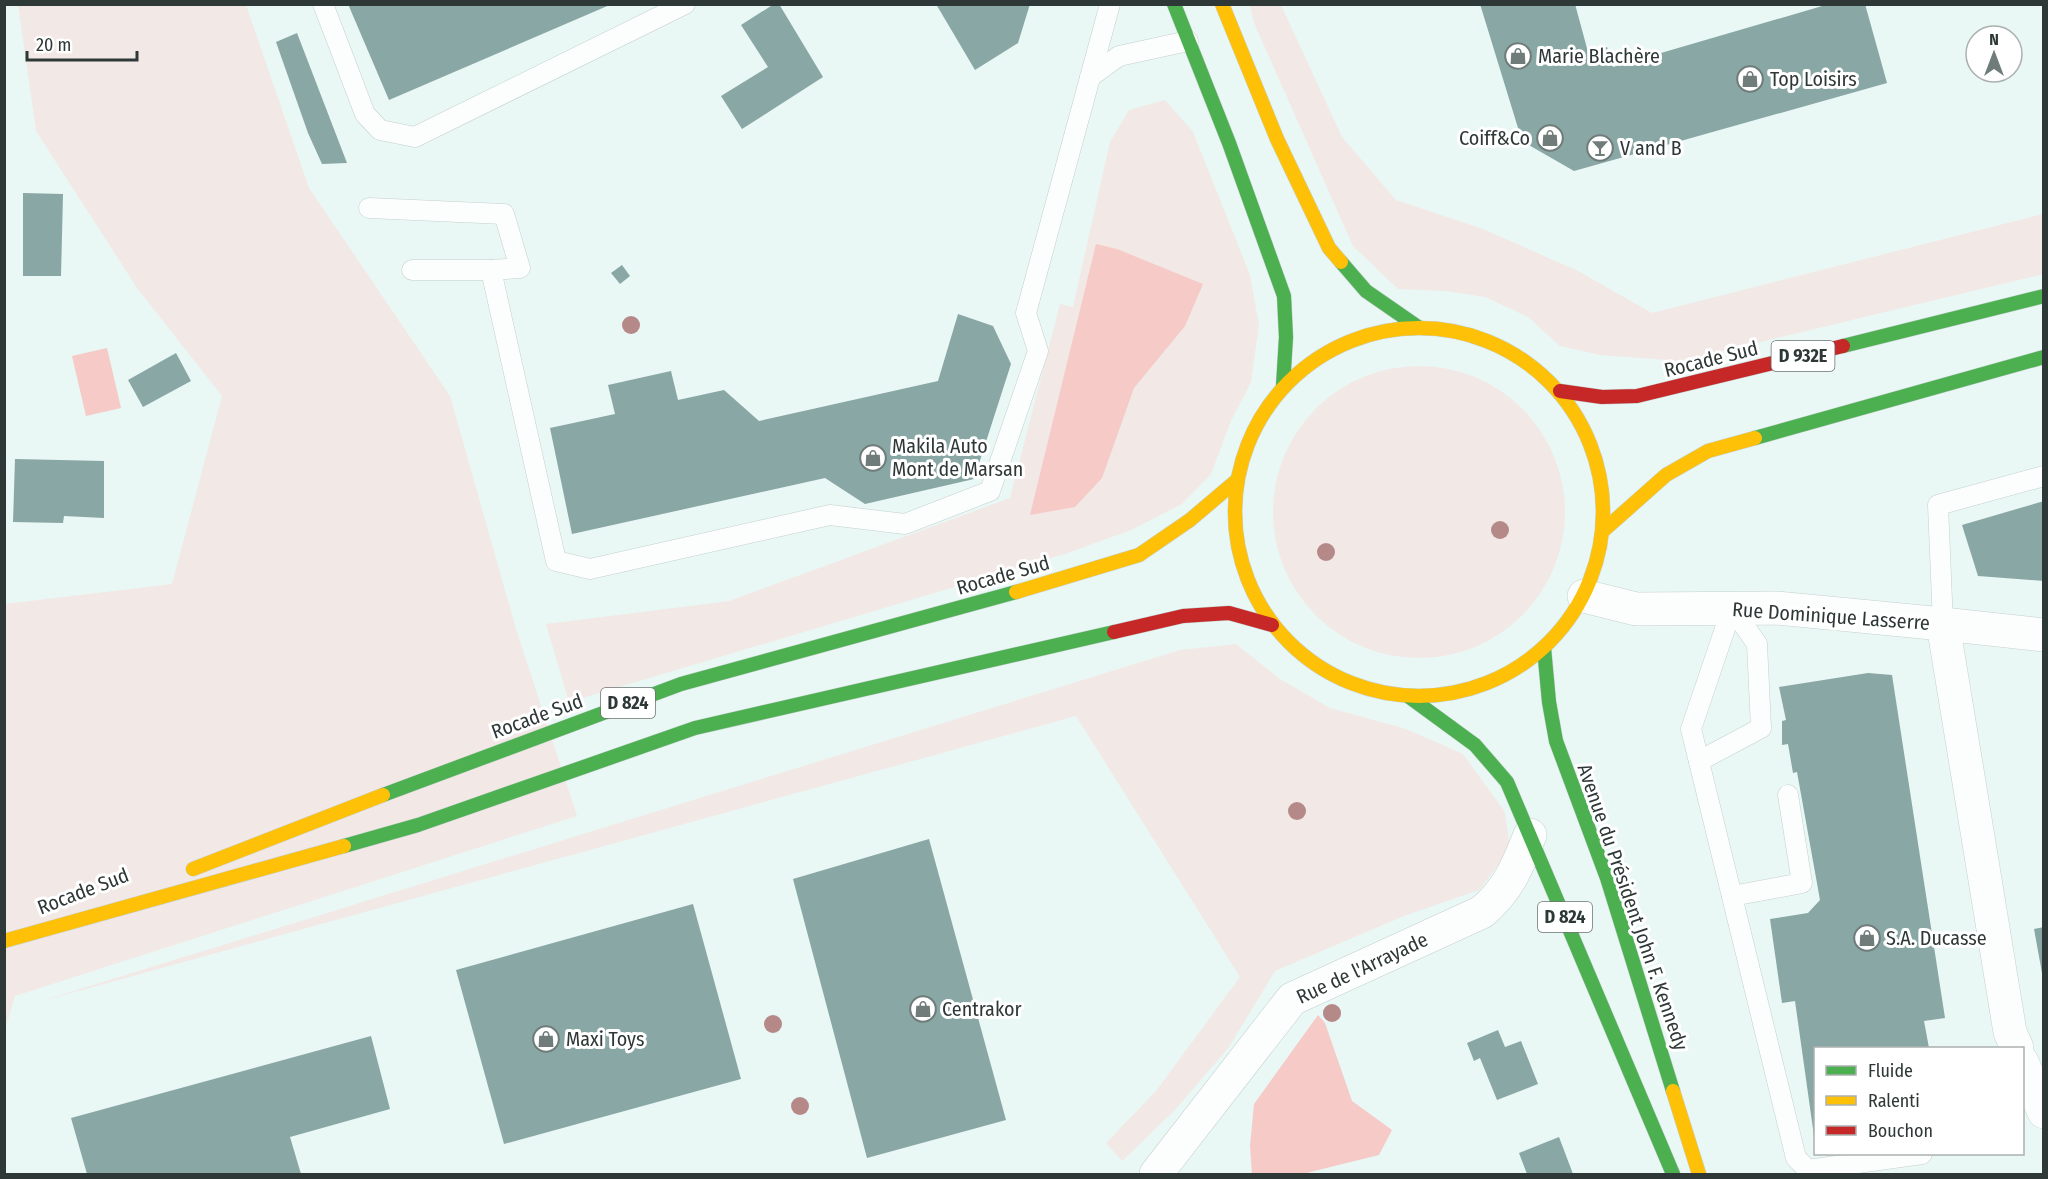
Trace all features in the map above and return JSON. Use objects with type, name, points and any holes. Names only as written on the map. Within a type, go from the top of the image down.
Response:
[{"type":"main road","points":[[1174,4],[1229,143],[1284,296],[1286,338],[1283,386]]},
{"type":"main road","points":[[1222,4],[1277,139],[1329,248],[1366,291],[1418,327]]},
{"type":"main road","name":"Rocade Sud","points":[[1560,392],[1602,397],[1637,396],[2043,296]]},
{"type":"main road","points":[[1418,327],[1471,334],[1520,356],[1560,392],[1587,433],[1602,481],[1604,530],[1584,596],[1566,624],[1544,648],[1504,676],[1458,693],[1408,696],[1357,686],[1310,661],[1272,625],[1247,581],[1235,531],[1236,481],[1245,446],[1261,414],[1283,386],[1322,354],[1368,334],[1418,327]]},
{"type":"main road","points":[[1604,530],[1666,475],[1708,451],[2043,357]]},
{"type":"main road","name":"Rocade Sud","points":[[184,873],[372,799],[681,684],[975,604],[1139,555],[1190,520],[1236,481]]},
{"type":"main road","name":"Rocade Sud","points":[[11,939],[418,825],[695,729],[1183,616],[1229,613],[1272,625]]},
{"type":"main road","name":"Avenue du Président John F. Kennedy","points":[[1544,648],[1549,702],[1556,741],[1607,878],[1699,1174]]},
{"type":"main road","name":"D 824","points":[[1408,696],[1476,745],[1508,782],[1673,1174]]},
{"type":"main road","name":"Rocade Sud","points":[[11,939],[151,886]]},
{"type":"street","name":"Rue Dominique Lasserre","points":[[1584,596],[1636,609],[1776,608],[2043,635]]},
{"type":"street","points":[[1943,624],[2010,1032],[2017,1047]]},
{"type":"street","name":"Rue de l'Arrayade","points":[[1156,1174],[1292,999],[1482,912],[1498,899],[1510,880],[1530,835]]},
{"type":"lane","points":[[323,4],[365,114],[380,130],[415,137],[685,4]]},
{"type":"lane","points":[[491,270],[556,561],[590,569],[830,514],[905,524],[990,491],[1038,351],[1026,313],[1110,4]]},
{"type":"lane","points":[[1090,77],[1119,56],[1188,41]]},
{"type":"lane","points":[[369,208],[504,214],[520,268],[412,270]]},
{"type":"lane","points":[[1943,624],[1938,505],[2043,476]]},
{"type":"lane","points":[[1732,608],[1691,729],[1796,1158],[1808,1170],[1915,1155]]},
{"type":"lane","points":[[1699,761],[1761,728],[1757,644],[1732,608]]},
{"type":"lane","points":[[1732,896],[1802,883],[1788,795]]},
{"type":"shaded area","points":[[18,5],[246,5],[309,188],[450,396],[516,629],[577,816],[15,996],[5,1030],[5,604],[172,584],[222,396],[137,288],[36,131]]},
{"type":"shaded area","points":[[1250,5],[1281,5],[1342,137],[1396,200],[1483,229],[1578,271],[1652,313],[2043,214],[2043,274],[1682,361],[1600,355],[1560,346],[1528,317],[1485,297],[1446,291],[1398,289],[1353,246],[1254,23]]},
{"type":"shaded area","points":[[1165,100],[1193,132],[1250,275],[1259,325],[1251,382],[1231,421],[1211,474],[1182,504],[1131,530],[1065,554],[569,702],[546,624],[729,601],[1010,498],[1060,304],[1073,307],[1110,142],[1129,110]]},
{"type":"shaded area","points":[[1096,244],[1117,249],[1203,284],[1185,326],[1134,388],[1102,478],[1075,507],[1030,515]]},
{"type":"shaded area","points":[[107,348],[121,408],[86,416],[72,356]]},
{"type":"shaded area","points":[[1419,366],[1447,369],[1475,378],[1500,391],[1522,409],[1540,431],[1553,456],[1562,484],[1565,512],[1562,540],[1553,568],[1540,593],[1522,615],[1500,633],[1475,646],[1447,655],[1419,658],[1391,655],[1363,646],[1338,633],[1316,615],[1298,593],[1285,568],[1276,540],[1273,512],[1276,484],[1285,456],[1298,431],[1316,409],[1338,391],[1363,378],[1391,369]]},
{"type":"shaded area","points":[[1236,644],[1280,679],[1330,708],[1406,729],[1463,754],[1505,812],[1510,849],[1479,890],[1404,916],[1275,971],[1229,1047],[1174,1111],[1122,1161],[1106,1143],[1156,1091],[1240,977],[1076,716],[35,1003],[1180,650]]},
{"type":"shaded area","points":[[1318,1015],[1325,1023],[1352,1101],[1392,1130],[1379,1155],[1302,1174],[1252,1174],[1250,1146],[1254,1104]]},
{"type":"building","points":[[348,4],[612,4],[389,100]]},
{"type":"building","points":[[774,4],[779,4],[823,77],[742,129],[721,96],[768,67],[741,25]]},
{"type":"building","points":[[936,4],[1030,4],[1018,43],[975,70]]},
{"type":"building","points":[[1480,4],[1575,4],[1588,52],[1607,47],[1613,67],[1829,4],[1865,4],[1887,83],[1574,171],[1522,141]]},
{"type":"building","points":[[297,33],[347,163],[322,164],[308,133],[276,42]]},
{"type":"building","points":[[23,193],[63,194],[61,276],[23,276]]},
{"type":"building","points":[[622,265],[630,276],[620,284],[611,273]]},
{"type":"building","points":[[958,314],[993,326],[1011,364],[974,479],[865,504],[825,478],[572,534],[550,428],[615,414],[608,385],[671,371],[678,400],[724,390],[759,421],[938,381]]},
{"type":"building","points":[[176,353],[191,381],[143,407],[128,380]]},
{"type":"building","points":[[15,459],[104,461],[104,518],[64,516],[63,523],[13,522]]},
{"type":"building","points":[[2044,501],[2044,581],[1978,576],[1962,525]]},
{"type":"building","points":[[1868,673],[1892,675],[1945,1018],[1924,1021],[1929,1047],[1814,1047],[1814,1136],[1795,1001],[1782,1003],[1770,919],[1808,913],[1820,900],[1797,772],[1793,773],[1788,744],[1782,745],[1782,721],[1786,720],[1779,687]]},
{"type":"building","points":[[929,839],[1006,1120],[867,1158],[793,879]]},
{"type":"building","points":[[693,904],[741,1079],[504,1144],[456,970]]},
{"type":"building","points":[[2044,927],[2044,973],[2042,973],[2034,929]]},
{"type":"building","points":[[1498,1030],[1505,1047],[1521,1041],[1538,1084],[1497,1100],[1480,1058],[1474,1061],[1467,1043]]},
{"type":"building","points":[[371,1036],[390,1109],[290,1137],[301,1174],[87,1174],[71,1118]]},
{"type":"building","points":[[1559,1137],[1573,1174],[1527,1174],[1519,1153]]},
{"type":"traffic: fast","points":[[1174,4],[1229,143],[1284,296],[1286,337],[1283,386]]},
{"type":"traffic: fast","points":[[1341,262],[1366,291],[1418,327]]},
{"type":"traffic: fast","points":[[1843,346],[2044,296]]},
{"type":"traffic: fast","points":[[1755,438],[2044,357]]},
{"type":"traffic: fast","points":[[383,795],[681,684],[1016,592]]},
{"type":"traffic: fast","points":[[344,846],[418,825],[695,728],[1114,632]]},
{"type":"traffic: fast","points":[[1544,648],[1549,702],[1556,741],[1607,878],[1673,1091]]},
{"type":"traffic: fast","points":[[1408,696],[1475,745],[1507,782],[1673,1174]]},
{"type":"traffic: slow","points":[[1222,4],[1277,139],[1329,248],[1341,262]]},
{"type":"traffic: slow","points":[[1419,328],[1455,331],[1489,342],[1521,359],[1549,382],[1572,410],[1589,442],[1600,476],[1603,512],[1600,548],[1589,582],[1572,614],[1549,642],[1521,665],[1489,682],[1455,693],[1419,696],[1383,693],[1349,682],[1317,665],[1289,642],[1266,614],[1249,582],[1238,548],[1235,512],[1238,476],[1249,442],[1266,410],[1289,382],[1317,359],[1349,342],[1383,331],[1419,328]]},
{"type":"traffic: slow","points":[[1604,530],[1666,475],[1708,451],[1755,438]]},
{"type":"traffic: slow","points":[[1016,592],[1139,555],[1190,520],[1236,481]]},
{"type":"traffic: slow","points":[[193,869],[383,795]]},
{"type":"traffic: slow","points":[[4,941],[344,846]]},
{"type":"traffic: slow","points":[[1673,1091],[1699,1174]]},
{"type":"traffic: jam","points":[[1560,391],[1602,397],[1637,396],[1843,346]]},
{"type":"traffic: jam","points":[[1114,632],[1183,616],[1229,613],[1272,625]]},
{"type":"place","name":"Marie Blachère","points":[[1518,56]]},
{"type":"place","name":"Top Loisirs","points":[[1750,79]]},
{"type":"place","name":"Coiff&Co","points":[[1550,138]]},
{"type":"place","name":"V and B","points":[[1600,148]]},
{"type":"place","name":"Makila Auto Mont de Marsan","points":[[873,458]]},
{"type":"place","name":"S.A. Ducasse","points":[[1867,938]]},
{"type":"place","name":"Centrakor","points":[[923,1009]]},
{"type":"place","name":"Maxi Toys","points":[[546,1039]]}]
